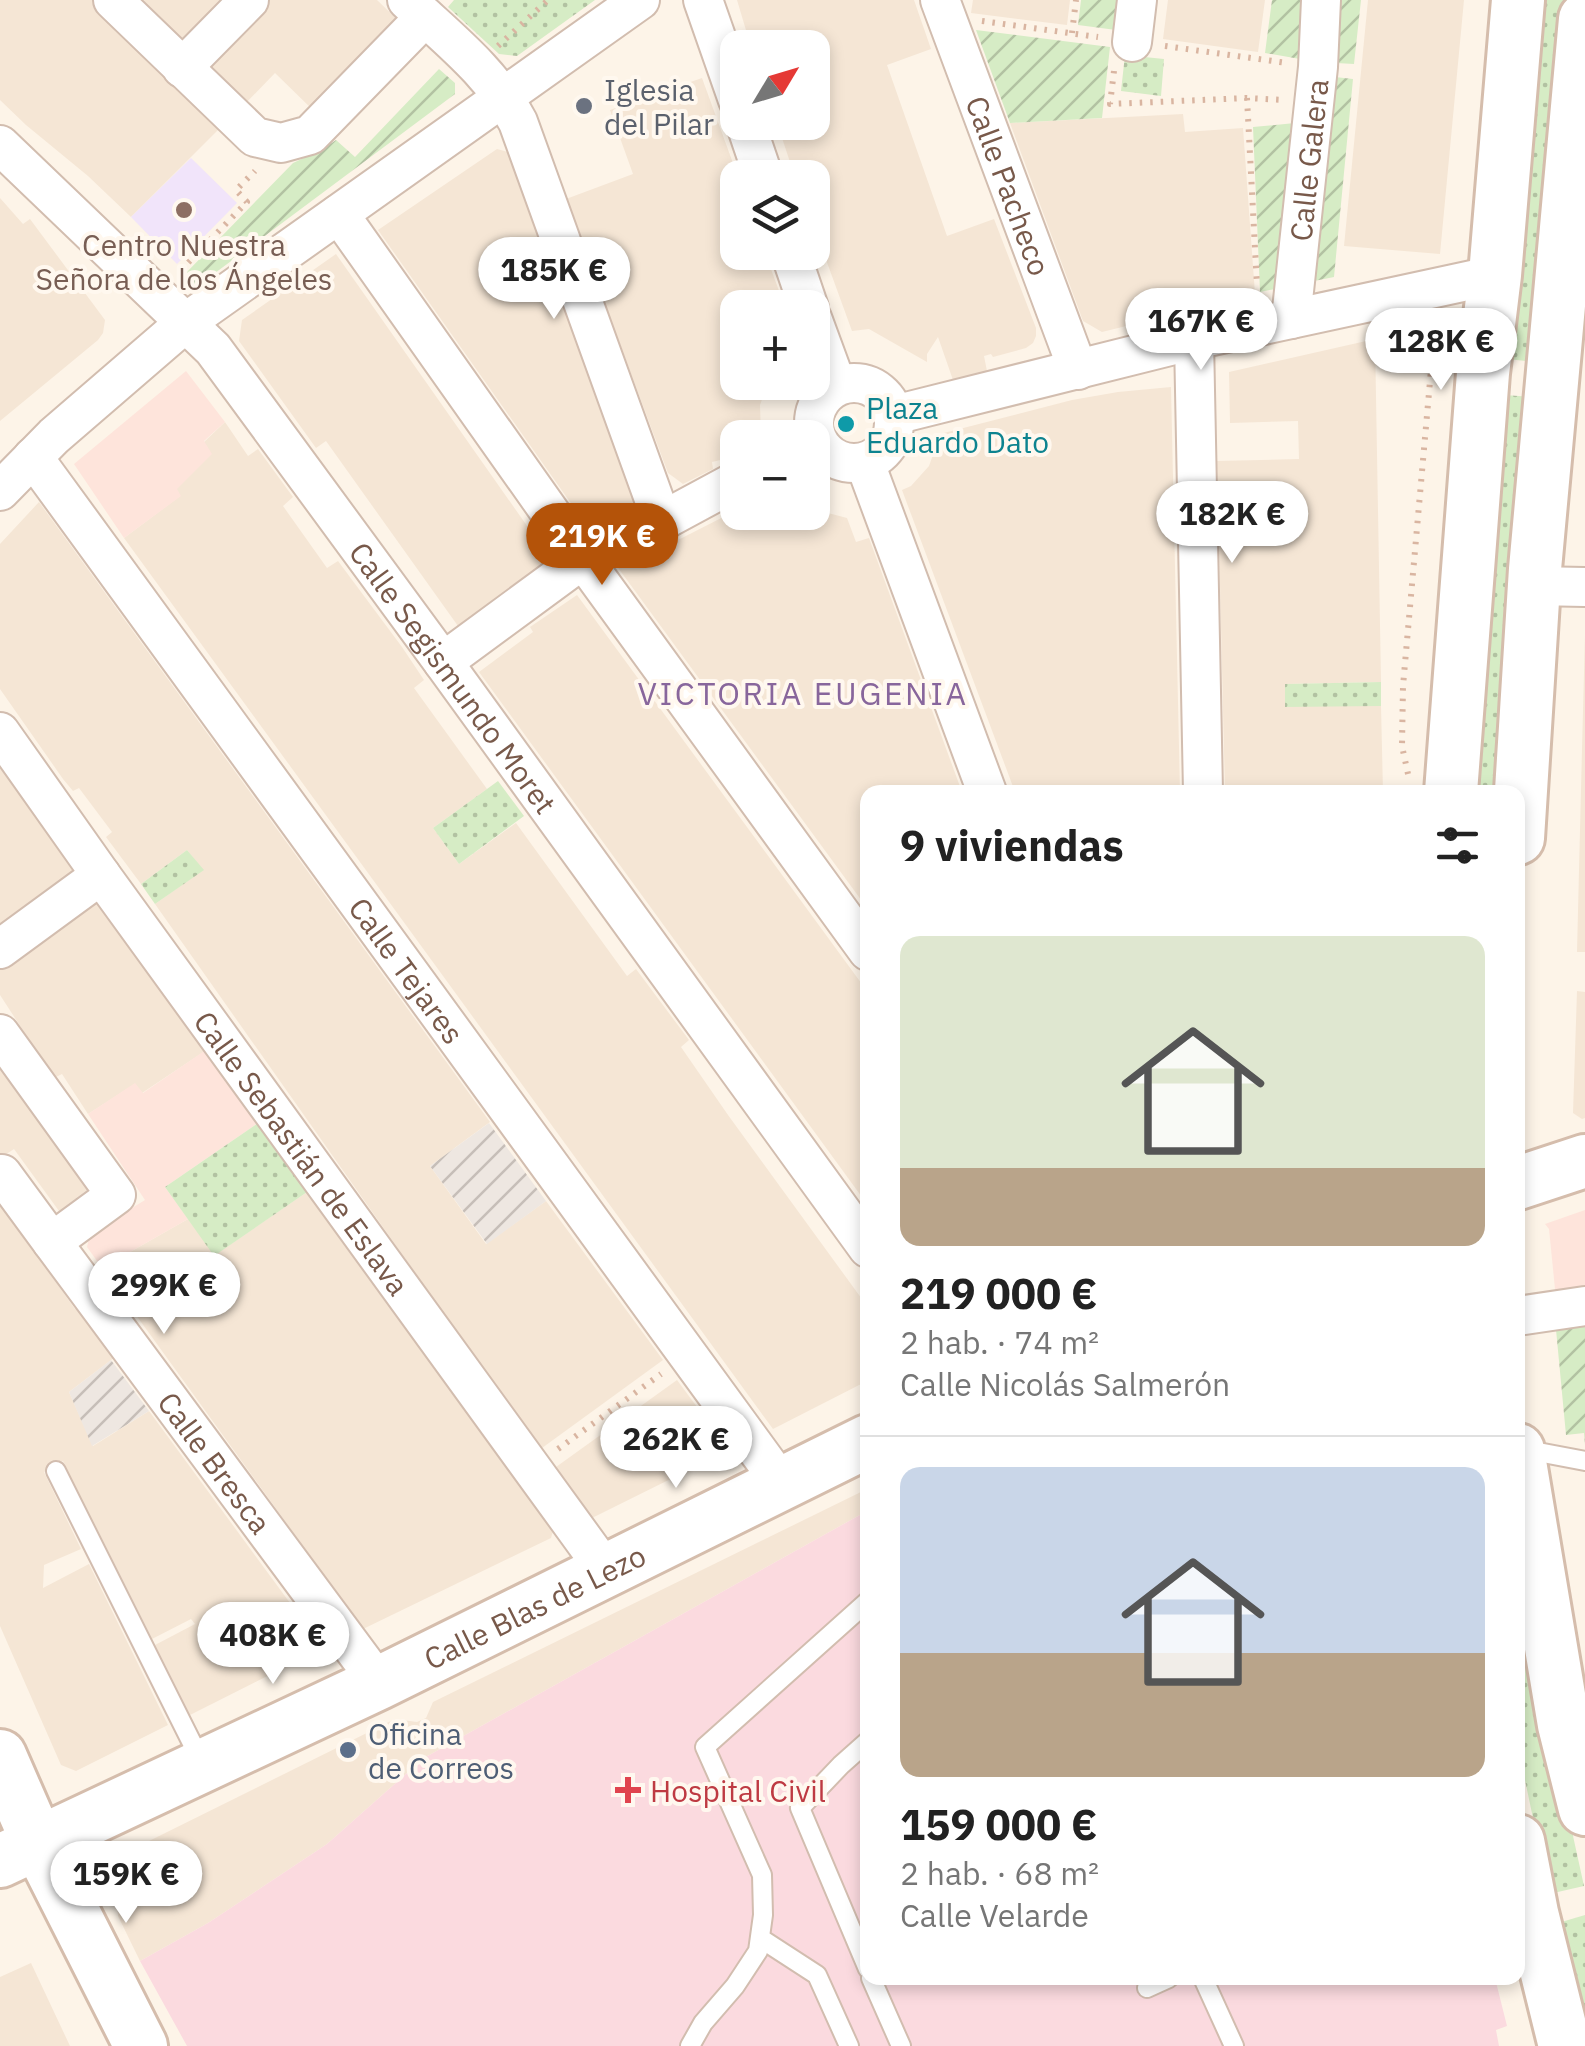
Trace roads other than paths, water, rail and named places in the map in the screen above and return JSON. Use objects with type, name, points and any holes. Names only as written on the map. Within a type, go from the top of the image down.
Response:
[{"type":"main road","points":[[1451,785],[1518,0]]},
{"type":"main road","points":[[1525,796],[1560,587],[1585,18]]},
{"type":"main road","points":[[1525,1181],[1585,1161]]},
{"type":"main road","name":"Calle Blas de Lezo","points":[[19,1852],[607,1572],[860,1444]]},
{"type":"main road","points":[[1525,1491],[1564,1725],[1585,1809]]},
{"type":"main road","points":[[0,1756],[19,1852],[141,2046]]},
{"type":"main road","points":[[1525,1877],[1565,2046]]},
{"type":"street","points":[[112,0],[256,137],[281,144],[310,135],[416,9],[478,66],[504,97],[518,122],[662,521]]},
{"type":"street","points":[[182,68],[249,0]]},
{"type":"street","points":[[0,491],[54,436],[184,323],[640,0]]},
{"type":"street","points":[[703,0],[720,49]]},
{"type":"street","name":"Calle Pacheco","points":[[940,0],[1078,370]]},
{"type":"street","points":[[1125,41],[1137,0]]},
{"type":"street","name":"Calle Galera","points":[[1292,306],[1321,0]]},
{"type":"street","name":"Calle Segismundo Moret","points":[[0,145],[213,349],[860,1234]]},
{"type":"street","points":[[339,214],[860,939]]},
{"type":"street","points":[[894,414],[1194,340],[1292,306],[1495,275]]},
{"type":"street","points":[[1194,340],[1203,785]]},
{"type":"street","points":[[830,367],[837,386]]},
{"type":"street","points":[[813,420],[827,393],[854,382],[880,392],[894,414],[894,434],[884,451],[865,462],[852,464],[830,455]]},
{"type":"street","name":"Calle Tejares","points":[[33,457],[782,1484]]},
{"type":"street","points":[[865,462],[984,785]]},
{"type":"street","points":[[444,662],[584,560],[720,490]]},
{"type":"street","name":"Calle Sebastián de Eslava","points":[[0,732],[607,1572]]},
{"type":"street","points":[[0,949],[101,875]]},
{"type":"street","points":[[0,1034],[116,1195],[52,1242]]},
{"type":"street","name":"Calle Bresca","points":[[2,1174],[378,1683]]},
{"type":"street","points":[[1525,1315],[1585,1306]]},
{"type":"lane","points":[[1525,1450],[1585,1461]]},
{"type":"lane","points":[[56,1471],[203,1766]]},
{"type":"lane","points":[[690,2046],[758,1950],[763,1915],[762,1875],[704,1747],[860,1608]]},
{"type":"lane","points":[[860,1749],[800,1808],[860,1935]]},
{"type":"lane","points":[[760,1938],[817,1975],[849,2046]]},
{"type":"lane","points":[[874,1985],[901,2046]]},
{"type":"lane","points":[[1147,1988],[1154,1985]]},
{"type":"lane","points":[[1206,1985],[1234,2046]]},
{"type":"place","name":"Iglesia del Pilar","points":[[584,106]]},
{"type":"place","name":"Centro Nuestra Señora de los Ángeles","points":[[184,210]]},
{"type":"place","name":"Plaza Eduardo Dato","points":[[846,424]]},
{"type":"place","name":"Oficina de Correos","points":[[348,1750]]},
{"type":"place","name":"Hospital Civil","points":[[628,1790]]},
{"type":"district","name":"VICTORIA EUGENIA","points":[[803,693]]}]
